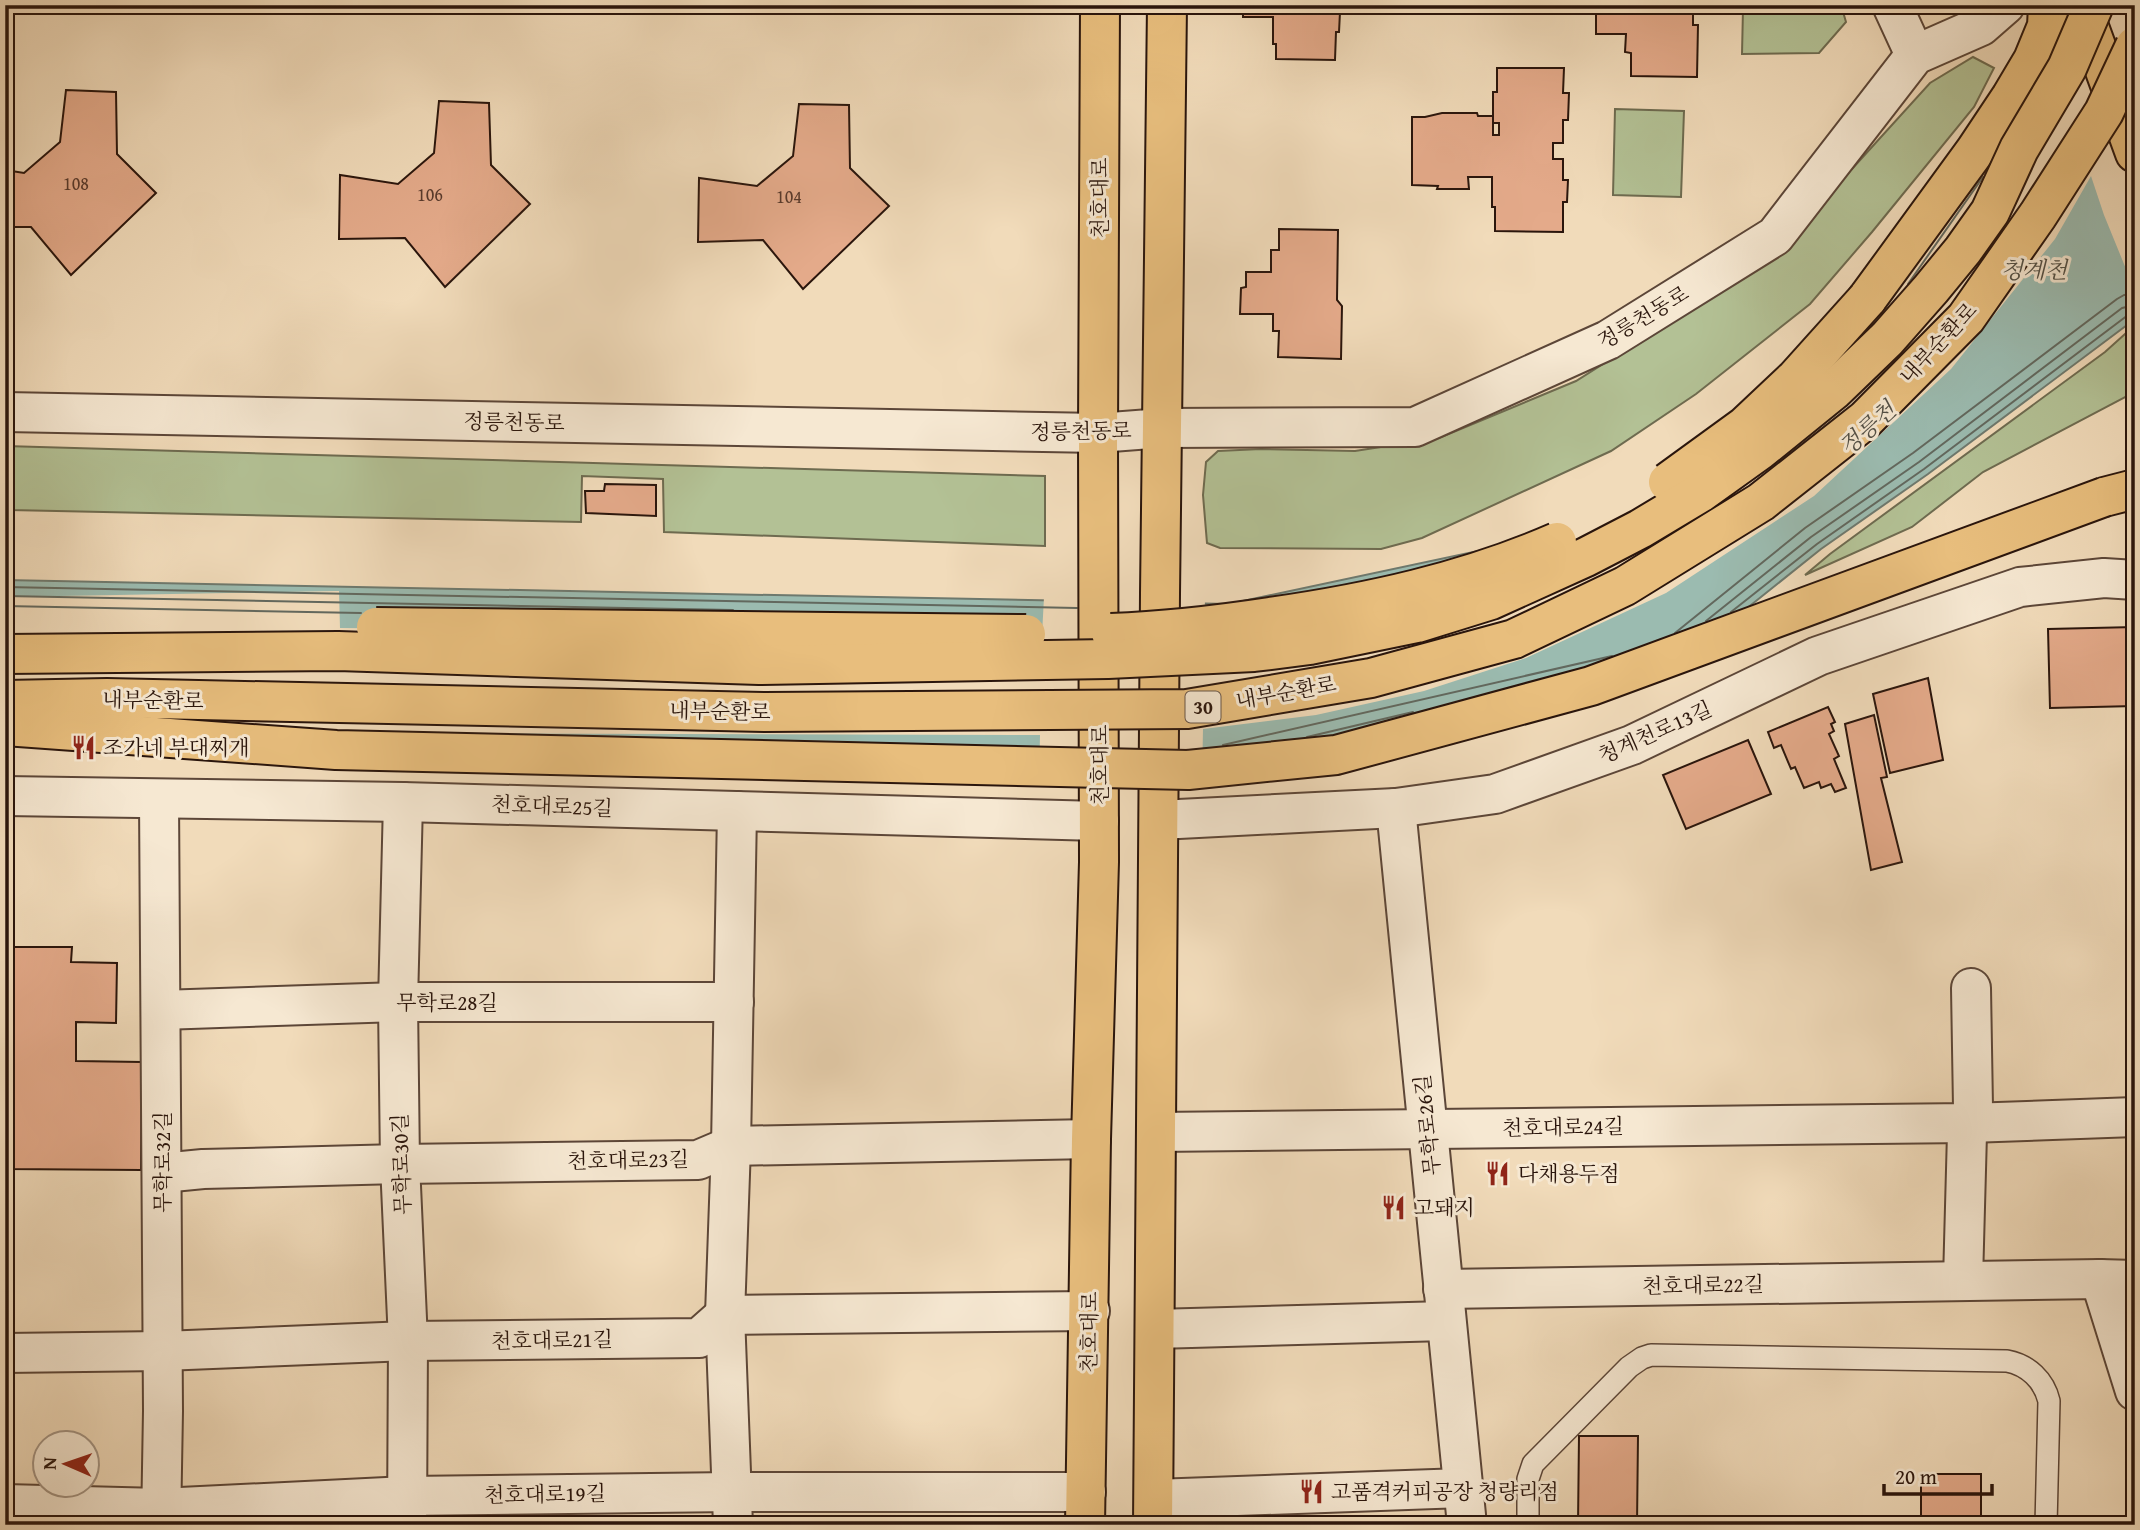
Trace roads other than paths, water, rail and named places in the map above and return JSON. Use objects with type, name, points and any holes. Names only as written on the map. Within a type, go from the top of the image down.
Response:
[{"type":"main road","name":"천호대로","points":[[1085,1508],[1099,813],[1100,5]]},
{"type":"main road","points":[[1154,1512],[1160,561],[1167,5]]},
{"type":"main road","points":[[5,633],[285,626],[1087,634],[1157,631],[1347,606],[1469,575],[1520,558],[1630,507],[1692,466],[1745,426],[1796,378],[1867,299],[1975,151],[2033,60],[2047,26],[2048,5]]},
{"type":"main road","points":[[2087,11],[2135,153]]},
{"type":"main road","name":"내부순환로","points":[[5,654],[338,651],[759,665],[1108,659],[1254,652],[1418,623],[1491,600],[1640,530],[1700,493],[1760,450],[1833,391],[1887,339],[1931,289],[1990,212],[2019,149],[2067,68],[2087,11]]},
{"type":"main road","name":"내부순환로","points":[[5,700],[107,698],[765,712],[1186,709],[1371,678],[1514,639],[1625,586],[1761,502],[1865,420],[1966,318],[2038,215],[2104,112],[2135,46]]},
{"type":"main road","points":[[5,726],[336,750],[1188,770],[1336,755],[1591,686],[2120,493]]},
{"type":"street","points":[[1892,5],[1915,55]]},
{"type":"street","name":"정릉천동로","points":[[5,412],[1098,433],[1163,428],[1415,427],[1608,340],[1775,236],[1915,55],[1981,26],[2004,5]]},
{"type":"street","name":"청계천로13길","points":[[1159,812],[1396,808],[1495,794],[1632,745],[1818,656],[2020,587],[2104,578],[2135,580]]},
{"type":"street","name":"천호대로25길","points":[[5,796],[403,802],[737,811],[1099,813]]},
{"type":"street","name":"무학로32길","points":[[159,799],[163,1351],[160,1516]]},
{"type":"street","name":"무학로30길","points":[[403,802],[398,1002],[400,1164],[408,1342],[407,1510]]},
{"type":"street","name":"무학로26길","points":[[1396,808],[1465,1506]]},
{"type":"street","points":[[733,1508],[725,1315],[737,811]]},
{"type":"street","points":[[1963,1281],[1967,1133],[1973,1107],[1971,988]]},
{"type":"street","name":"무학로28길","points":[[161,1010],[398,1002],[734,1002]]},
{"type":"street","name":"천호대로24길","points":[[1156,1132],[1969,1123],[2135,1117]]},
{"type":"street","name":"천호대로23길","points":[[162,1173],[203,1169],[400,1164],[698,1160],[730,1146],[1091,1139]]},
{"type":"street","points":[[2118,1279],[2135,1391]]},
{"type":"street","name":"천호대로22길","points":[[1155,1328],[1445,1305],[1963,1281],[2118,1279]]},
{"type":"street","points":[[725,1315],[1090,1311]]},
{"type":"street","name":"천호대로21길","points":[[5,1353],[163,1351],[408,1342],[699,1338],[725,1315]]},
{"type":"street","name":"천호대로19길","points":[[5,1504],[160,1516],[407,1510],[1085,1508]]},
{"type":"street","points":[[1154,1512],[1465,1506]]},
{"type":"lane","points":[[1528,1525],[1528,1479],[1534,1464],[1629,1367],[1651,1355],[2021,1363],[2046,1389],[2049,1401],[2046,1525]]},
{"type":"water","name":"청계천","points":[[2135,59],[2135,319],[1928,474],[1821,549],[1671,669],[1185,781],[5,752],[5,580],[1229,604],[1637,517]]},
{"type":"place","name":"조가네 부대찌개","points":[[83,747]]},
{"type":"place","name":"다채용두점","points":[[1498,1173]]},
{"type":"place","name":"고돼지","points":[[1394,1207]]},
{"type":"place","name":"고품격커피공장 청량리점","points":[[1311,1491]]},
{"type":"water label","name":"정릉천","points":[[1867,428]]}]
